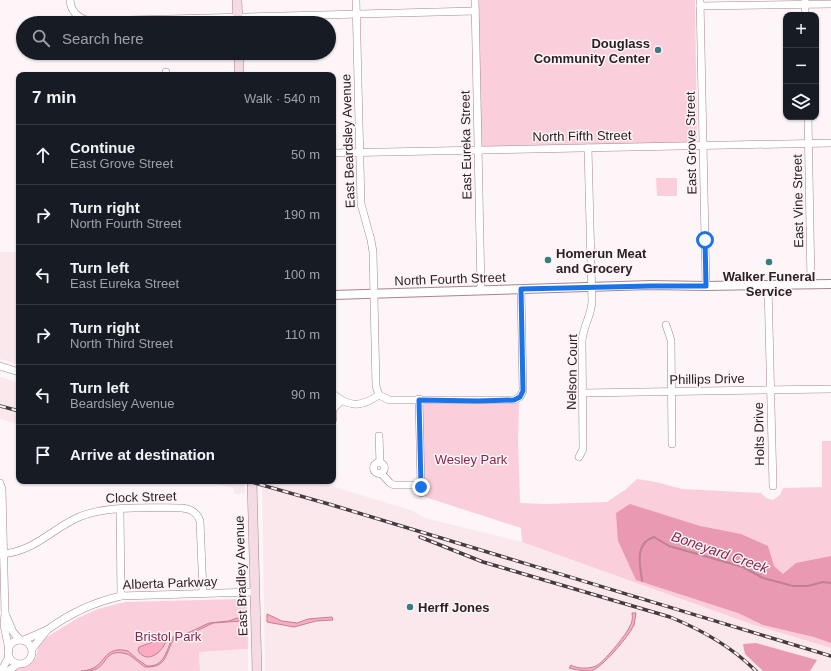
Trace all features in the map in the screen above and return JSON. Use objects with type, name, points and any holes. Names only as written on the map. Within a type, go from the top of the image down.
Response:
[{"type":"main road","points":[[237,0],[238,16]]},
{"type":"main road","points":[[239,60],[239,72]]},
{"type":"main road","name":"East Bradley Avenue","points":[[252,484],[257,671]]},
{"type":"street","points":[[70,0],[73,10],[78,16]]},
{"type":"street","name":"East Beardsley Avenue","points":[[356,0],[361,204],[371,240],[376,386],[379,396]]},
{"type":"street","name":"East Eureka Street","points":[[475,0],[481,290]]},
{"type":"street","points":[[700,3],[805,2],[831,4]]},
{"type":"street","name":"East Grove Street","points":[[700,3],[706,286]]},
{"type":"street","points":[[305,16],[356,13],[475,11]]},
{"type":"street","name":"East Vine Street","points":[[808,120],[811,284]]},
{"type":"street","name":"North Fifth Street","points":[[336,154],[831,143]]},
{"type":"street","name":"Nelson Court","points":[[580,457],[583,449],[582,341],[591,310],[588,148]]},
{"type":"street","name":"North Fourth Street","points":[[336,294],[591,287],[831,284]]},
{"type":"street","name":"Holts Drive","points":[[768,285],[773,486]]},
{"type":"street","points":[[336,396],[353,405],[362,404],[379,396],[389,400],[478,401],[514,400],[520,397],[523,391],[521,289]]},
{"type":"street","points":[[666,325],[671,340],[672,444]]},
{"type":"street","points":[[0,366],[16,371]]},
{"type":"street","name":"Phillips Drive","points":[[583,393],[831,389]]},
{"type":"street","points":[[336,406],[341,400]]},
{"type":"street","points":[[419,400],[422,493]]},
{"type":"street","points":[[379,436],[380,462],[375,464],[373,469],[376,473],[381,473],[390,483],[394,485],[421,485]]},
{"type":"street","points":[[0,484],[2,488],[4,625],[9,653],[12,660],[18,664]]},
{"type":"street","points":[[120,509],[121,596]]},
{"type":"street","name":"Clock Street","points":[[2,554],[17,553],[78,517],[104,510],[189,509],[196,513],[200,521],[203,593]]},
{"type":"street","name":"Alberta Parkway","points":[[22,640],[47,630],[73,613],[97,603],[121,596],[254,592]]},
{"type":"street","points":[[5,613],[13,632],[22,640],[31,645],[33,653],[26,663],[18,664],[8,671]]},
{"type":"street","name":"Alberta Parkway","points":[[32,649],[47,630]]},
{"type":"street","points":[[1,671],[13,643],[22,640]]},
{"type":"shaded area","points":[[0,252],[16,252],[16,364],[0,359]]},
{"type":"shaded area","points":[[0,377],[16,382],[16,424],[0,419]]},
{"type":"shaded area","points":[[219,484],[244,484],[245,494],[240,493],[239,495],[234,493],[234,488]]},
{"type":"shaded area","points":[[262,484],[324,484],[411,510],[425,518],[522,542],[751,624],[831,648],[831,671],[265,671]]},
{"type":"shaded area","points":[[630,504],[700,526],[741,534],[768,546],[774,566],[783,574],[796,563],[831,556],[831,643],[814,637],[763,625],[738,613],[636,580],[618,541],[616,513]]},
{"type":"shaded area","points":[[632,613],[636,613],[634,625],[621,644],[602,664],[591,671],[569,668],[571,665],[580,668],[593,667],[604,660],[627,632],[632,622]]},
{"type":"shaded area","points":[[267,614],[282,621],[297,623],[308,619],[332,617],[333,620],[316,621],[294,627],[267,622]]},
{"type":"shaded area","points":[[240,618],[241,621],[213,623],[188,635],[174,639],[165,659],[158,665],[152,667],[145,667],[127,654],[114,653],[110,655],[99,667],[94,670],[85,671],[96,667],[110,653],[120,650],[128,651],[147,666],[153,666],[158,664],[164,657],[173,637],[190,632],[209,623],[229,621]]},
{"type":"shaded area","points":[[162,633],[167,635],[167,639],[159,652],[151,657],[146,657],[140,654],[138,650],[139,647],[153,642]]},
{"type":"shaded area","points":[[756,643],[817,660],[810,671],[763,671],[745,654],[743,644]]},
{"type":"shaded area","points":[[248,649],[248,671],[200,671],[199,652]]},
{"type":"green space","points":[[476,0],[695,0],[697,139],[695,142],[479,149]]},
{"type":"green space","points":[[656,178],[677,178],[677,196],[657,196]]},
{"type":"green space","name":"Wesley Park","points":[[419,400],[519,400],[518,442],[520,503],[544,504],[607,502],[626,489],[637,479],[682,489],[761,493],[766,498],[773,500],[780,495],[783,488],[822,487],[822,441],[831,441],[831,648],[751,624],[522,542],[521,528],[425,497]]},
{"type":"green space","name":"Bristol Park","points":[[239,599],[247,606],[248,649],[199,652],[200,671],[12,671],[32,663],[36,657],[39,645],[47,637],[78,618],[98,609],[125,602]]},
{"type":"waterway","name":"Boneyard Creek","points":[[642,581],[640,562],[641,549],[643,544],[654,537],[669,546],[743,567],[763,578],[793,586],[808,586],[823,582],[831,583]]},
{"type":"railway","points":[[0,406],[16,410]]},
{"type":"railway","points":[[258,484],[831,656]]},
{"type":"railway","points":[[420,537],[483,562],[670,617],[693,627],[726,646],[756,671]]},
{"type":"place","name":"Douglass Community Center","points":[[658,50]]},
{"type":"place","name":"Homerun Meat and Grocery","points":[[548,260]]},
{"type":"place","name":"Walker Funeral Service","points":[[769,262]]},
{"type":"place","name":"Herff Jones","points":[[410,607]]},
{"type":"route","points":[[421,487],[422,477],[419,400],[514,400],[520,397],[523,391],[521,289],[706,286],[705,240]]}]
